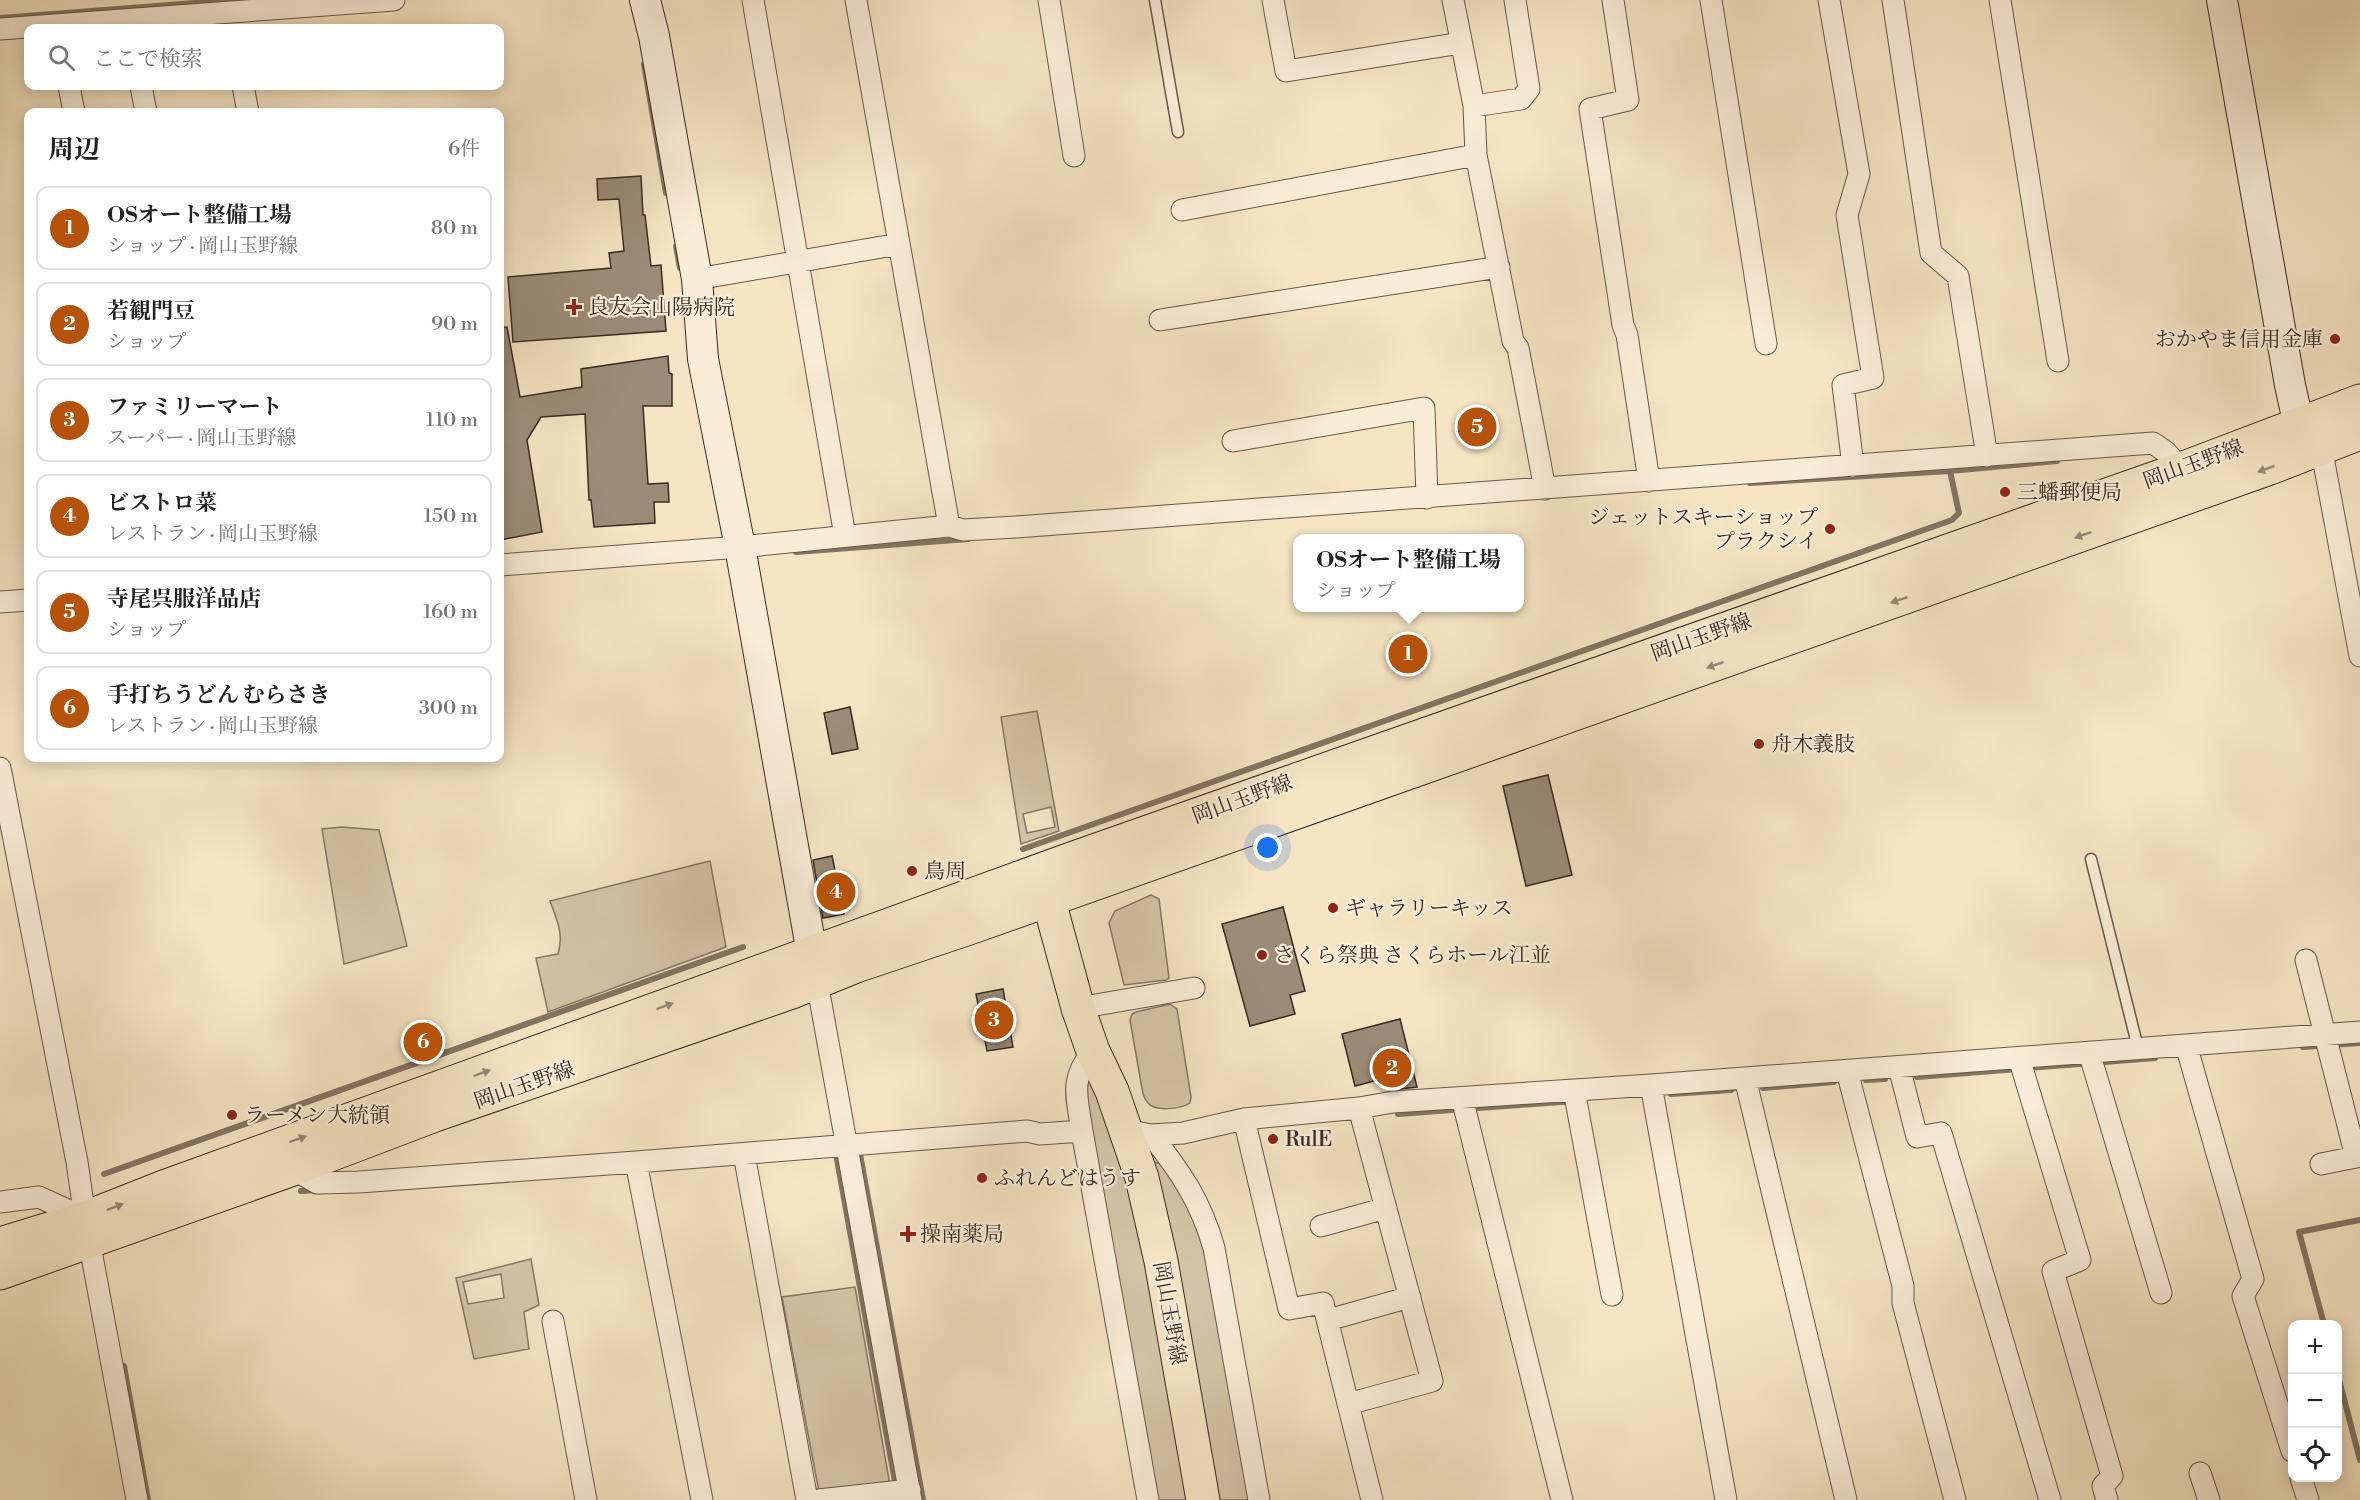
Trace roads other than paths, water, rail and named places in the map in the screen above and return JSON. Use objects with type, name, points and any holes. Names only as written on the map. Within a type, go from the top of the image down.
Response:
[{"type":"main road","name":"岡山玉野線","points":[[1044,885],[2310,436],[2360,401]]},
{"type":"main road","name":"岡山玉野線","points":[[0,1273],[172,1184],[814,968],[856,966],[1044,885],[1577,680],[2181,469],[2310,436],[2360,433]]},
{"type":"main road","name":"岡山玉野線","points":[[1044,885],[1078,1008],[1093,1051],[1112,1091],[1138,1132],[1142,1178],[1161,1261],[1203,1500]]},
{"type":"main road","name":"岡山玉野線","points":[[0,1244],[87,1230],[293,1169],[814,968]]},
{"type":"street","points":[[130,24],[231,20],[394,0]]},
{"type":"street","points":[[645,0],[654,36],[697,279],[703,359],[740,547],[848,1151],[903,1493],[819,1500]]},
{"type":"street","points":[[753,0],[845,536]]},
{"type":"street","points":[[856,0],[949,526]]},
{"type":"street","points":[[1049,0],[1074,156]]},
{"type":"street","points":[[1273,0],[1286,71],[1461,43]]},
{"type":"street","points":[[1453,0],[1474,106],[1476,155],[1545,489]]},
{"type":"street","points":[[1474,106],[1521,99],[1529,89],[1515,0]]},
{"type":"street","points":[[1613,0],[1628,100],[1590,109],[1623,325],[1628,335],[1649,481]]},
{"type":"street","points":[[1711,0],[1766,344]]},
{"type":"street","points":[[1829,0],[1859,174],[1847,215],[1874,378],[1842,385],[1853,466]]},
{"type":"street","points":[[1893,0],[1931,253],[1958,276],[1987,456]]},
{"type":"street","points":[[2000,0],[2058,361]]},
{"type":"street","points":[[2222,0],[2288,374],[2310,436],[2360,656]]},
{"type":"street","points":[[0,29],[24,28]]},
{"type":"street","points":[[70,90],[73,108]]},
{"type":"street","points":[[142,90],[145,108]]},
{"type":"street","points":[[244,90],[247,108]]},
{"type":"street","points":[[1182,210],[1476,155]]},
{"type":"street","points":[[697,279],[899,244]]},
{"type":"street","points":[[1160,320],[1499,267]]},
{"type":"street","points":[[1233,441],[1424,408],[1427,498]]},
{"type":"street","points":[[504,565],[740,547],[949,526],[963,530],[1006,528],[2153,443],[2181,469]]},
{"type":"street","points":[[0,602],[24,600]]},
{"type":"street","points":[[0,768],[77,1162],[87,1230],[137,1500]]},
{"type":"street","points":[[2306,960],[2356,1157],[2321,1164]]},
{"type":"street","points":[[1078,1008],[1194,988]]},
{"type":"street","points":[[1138,1132],[1183,1133],[1244,1119],[1359,1108],[1393,1102],[1465,1107],[1576,1098],[1651,1085],[1899,1067],[2021,1064],[2091,1059],[2138,1048],[2187,1051],[2327,1042],[2360,1032]]},
{"type":"street","points":[[1093,1051],[1081,1065],[1076,1080],[1082,1131],[1148,1500]]},
{"type":"street","points":[[2187,1051],[2253,1279],[2243,1296],[2288,1438]]},
{"type":"street","points":[[2091,1059],[2161,1293]]},
{"type":"street","points":[[2021,1064],[2080,1260],[2053,1270],[2112,1476],[2103,1486],[2108,1500]]},
{"type":"street","points":[[1899,1067],[1917,1137],[1941,1133],[2050,1500]]},
{"type":"street","points":[[1848,1071],[1903,1286],[1903,1303],[1955,1500]]},
{"type":"street","points":[[1744,1078],[1846,1500]]},
{"type":"street","points":[[1651,1085],[1726,1500]]},
{"type":"street","points":[[1576,1098],[1612,1294]]},
{"type":"street","points":[[1465,1107],[1562,1500]]},
{"type":"street","points":[[1348,1404],[1432,1381],[1359,1108]]},
{"type":"street","points":[[1244,1119],[1289,1309],[1323,1303],[1372,1500]]},
{"type":"street","points":[[1179,1170],[1187,1139],[1196,1129]]},
{"type":"street","points":[[293,1169],[317,1183],[745,1160],[1027,1131],[1040,1134],[1082,1131]]},
{"type":"street","points":[[1138,1132],[1179,1170],[1207,1222],[1214,1248],[1259,1500]]},
{"type":"street","points":[[745,1160],[807,1500]]},
{"type":"street","points":[[637,1166],[702,1500]]},
{"type":"street","points":[[0,1202],[39,1197],[87,1230]]},
{"type":"street","points":[[1322,1226],[1386,1208]]},
{"type":"street","points":[[1328,1320],[1410,1297]]},
{"type":"street","points":[[553,1321],[586,1500]]},
{"type":"street","points":[[2200,1473],[2209,1500]]},
{"type":"street","points":[[2302,1482],[2308,1500]]},
{"type":"lane","points":[[1155,0],[1178,132]]},
{"type":"lane","points":[[2091,860],[2138,1048]]},
{"type":"waterway","points":[[0,18],[234,0]]},
{"type":"waterway","points":[[644,64],[666,193]]},
{"type":"waterway","points":[[676,246],[680,268]]},
{"type":"waterway","points":[[1750,483],[1950,471],[2057,461]]},
{"type":"waterway","points":[[1023,849],[1952,520],[1959,513],[1950,471]]},
{"type":"waterway","points":[[796,552],[968,539]]},
{"type":"waterway","points":[[104,1174],[743,947]]},
{"type":"waterway","points":[[2303,1047],[2360,1043]]},
{"type":"waterway","points":[[1917,1077],[2155,1058]]},
{"type":"waterway","points":[[1866,1080],[1885,1079]]},
{"type":"waterway","points":[[1763,1088],[1834,1082]]},
{"type":"waterway","points":[[1671,1094],[1731,1090]]},
{"type":"waterway","points":[[1398,1114],[1574,1101]]},
{"type":"waterway","points":[[836,1154],[896,1487]]},
{"type":"waterway","points":[[860,1154],[923,1500]]},
{"type":"waterway","points":[[301,1191],[316,1190]]},
{"type":"waterway","points":[[2323,1320],[2299,1232],[2360,1220]]},
{"type":"waterway","points":[[124,1366],[148,1500]]},
{"type":"waterway","points":[[2342,1391],[2360,1460]]},
{"type":"place","name":"良友会山陽病院","points":[[574,307]]},
{"type":"place","name":"おかやま信用金庫","points":[[2335,339]]},
{"type":"place","name":"寺尾呉服洋品店","points":[[1477,427]]},
{"type":"place","name":"三蟠郵便局","points":[[2005,492]]},
{"type":"place","name":"ジェットスキーショップ プラクシイ","points":[[1830,529]]},
{"type":"place","name":"OSオート整備工場","points":[[1408,654]]},
{"type":"place","name":"舟木義肢","points":[[1759,744]]},
{"type":"place","name":"鳥周","points":[[912,871]]},
{"type":"place","name":"ビストロ菜","points":[[836,892]]},
{"type":"place","name":"ギャラリーキッス","points":[[1333,908]]},
{"type":"place","name":"さくら祭典 さくらホール江並","points":[[1262,955]]},
{"type":"place","name":"ファミリーマート","points":[[994,1020]]},
{"type":"place","name":"手打ちうどん むらさき","points":[[423,1042]]},
{"type":"place","name":"若観門豆","points":[[1392,1068]]},
{"type":"place","name":"ラーメン大統領","points":[[232,1115]]},
{"type":"place","name":"RulE","points":[[1273,1139]]},
{"type":"place","name":"ふれんどはうす","points":[[982,1178]]},
{"type":"place","name":"操南薬局","points":[[908,1234]]}]
